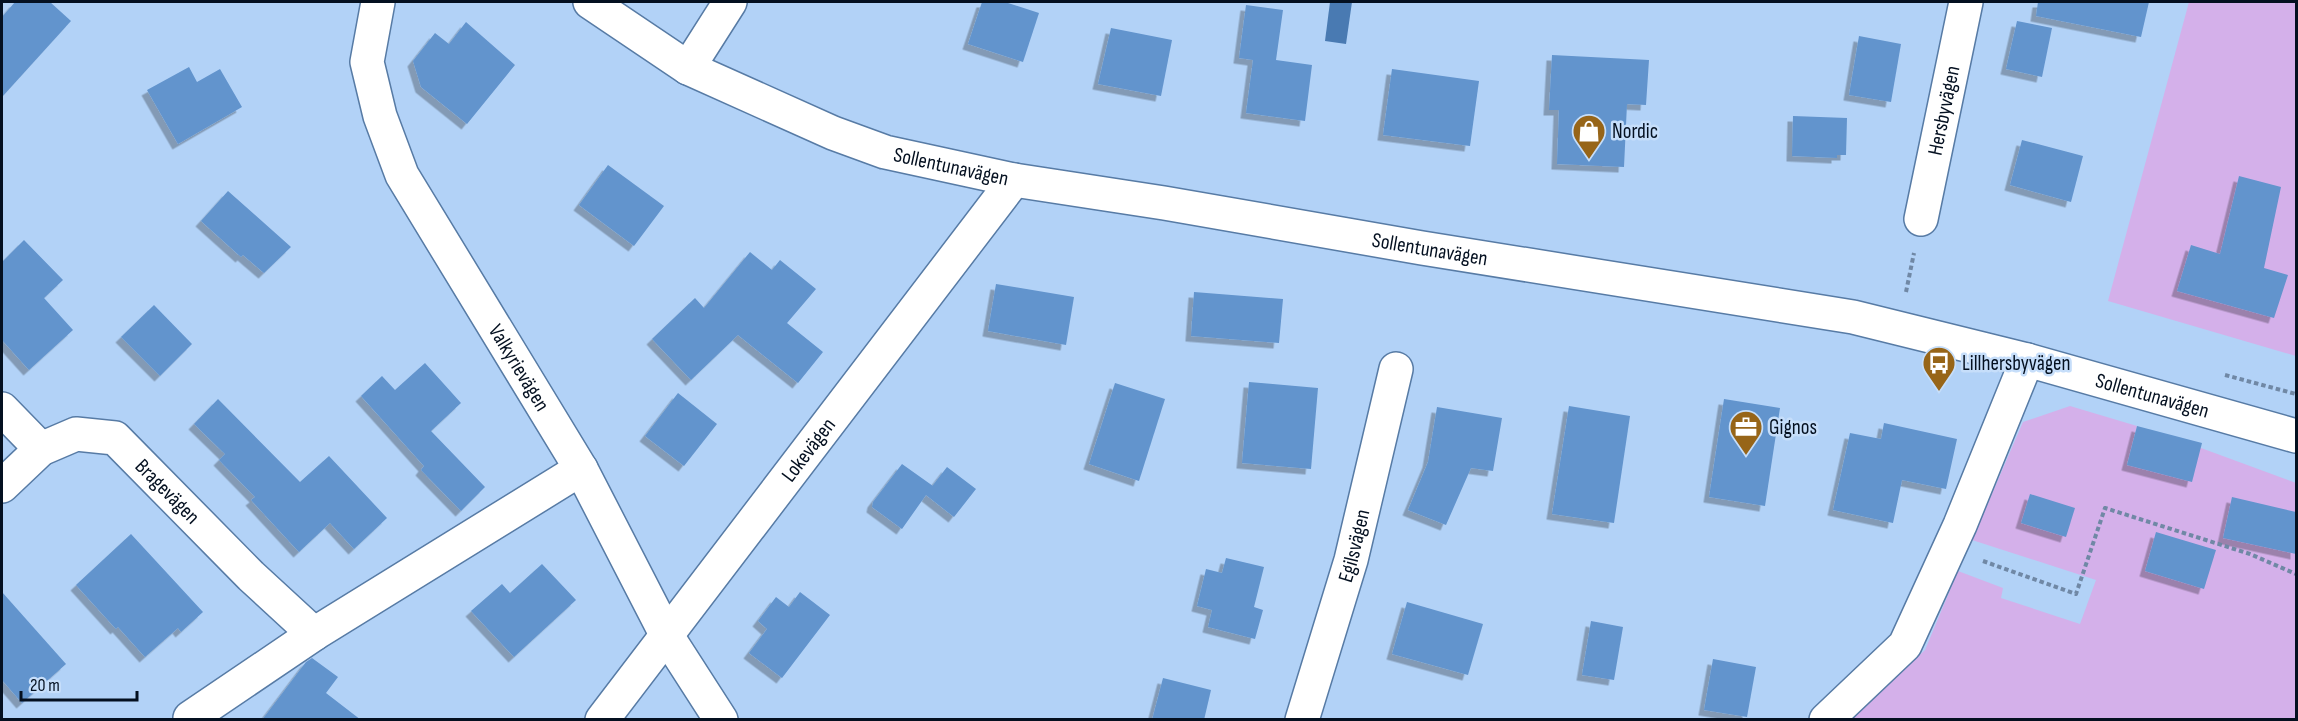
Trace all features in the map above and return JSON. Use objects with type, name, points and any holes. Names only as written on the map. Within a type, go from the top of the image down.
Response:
[{"type":"street","name":"Valkyrievägen","points":[[378,2],[367,62],[380,116],[402,175],[581,469],[667,636],[721,720]]},
{"type":"street","name":"Sollentunavägen","points":[[590,2],[688,68],[833,133],[885,152],[1014,180],[1853,317],[2027,360],[2296,436]]},
{"type":"street","points":[[688,68],[730,2]]},
{"type":"street","name":"Hersbyvägen","points":[[1920,219],[1966,2]]},
{"type":"street","name":"Lokevägen","points":[[602,720],[1014,180]]},
{"type":"street","points":[[1826,720],[1905,645],[1949,548],[2027,360]]},
{"type":"street","name":"Egilsvägen","points":[[1302,720],[1351,560],[1396,369]]},
{"type":"street","points":[[2,409],[41,449]]},
{"type":"street","name":"Bragevägen","points":[[2,486],[41,449],[76,434],[115,438],[251,576],[314,634]]},
{"type":"street","points":[[190,718],[314,634],[581,469]]},
{"type":"path","points":[[1905,295],[1920,219]]},
{"type":"path","points":[[1949,548],[2076,594],[2104,508],[2250,555],[2296,574]]},
{"type":"shaded area","points":[[2189,2],[2296,2],[2296,356],[2108,301]]},
{"type":"shaded area","points":[[2070,406],[2137,426],[2127,465],[2201,448],[2296,483],[2296,719],[1849,720],[1925,650],[1958,571],[2003,588],[2001,598],[2080,624],[2096,580],[1972,540],[2023,422]]},
{"type":"water","points":[[1330,2],[1352,2],[1346,44],[1325,41]]},
{"type":"building","points":[[15,2],[50,2],[71,21],[2,97],[2,17]]},
{"type":"building","points":[[982,2],[1005,2],[1039,13],[1023,62],[968,44]]},
{"type":"building","points":[[2038,2],[2149,2],[2141,37],[2036,16]]},
{"type":"building","points":[[1246,5],[1283,10],[1276,60],[1312,65],[1305,121],[1246,113],[1253,60],[1239,58]]},
{"type":"building","points":[[2017,21],[2052,28],[2042,77],[2006,69]]},
{"type":"building","points":[[466,22],[515,65],[467,124],[421,87],[413,61],[435,33],[449,44]]},
{"type":"building","points":[[1111,28],[1172,40],[1161,96],[1098,84]]},
{"type":"building","points":[[1859,36],[1901,44],[1891,102],[1849,95]]},
{"type":"building","points":[[1552,55],[1649,60],[1646,105],[1627,104],[1624,167],[1557,164],[1559,110],[1549,110]]},
{"type":"building","points":[[189,67],[197,82],[220,69],[242,107],[178,144],[147,90]]},
{"type":"building","points":[[1392,69],[1479,81],[1470,146],[1383,135]]},
{"type":"building","points":[[1793,116],[1847,118],[1846,155],[1837,155],[1837,158],[1792,156]]},
{"type":"building","points":[[2022,140],[2083,156],[2071,202],[2010,185]]},
{"type":"building","points":[[608,165],[664,206],[634,246],[579,205]]},
{"type":"building","points":[[2239,176],[2281,187],[2264,268],[2288,275],[2274,318],[2177,291],[2191,245],[2220,254]]},
{"type":"building","points":[[228,191],[291,247],[264,273],[243,255],[241,257],[201,221]]},
{"type":"building","points":[[24,240],[63,280],[44,298],[73,330],[29,370],[2,340],[2,262]]},
{"type":"building","points":[[750,252],[772,270],[780,260],[816,289],[787,323],[823,352],[798,383],[738,335],[691,380],[652,339],[695,298],[704,308]]},
{"type":"building","points":[[996,284],[1074,297],[1066,345],[988,331]]},
{"type":"building","points":[[1194,292],[1283,299],[1279,343],[1191,336]]},
{"type":"building","points":[[154,305],[192,344],[160,376],[121,337]]},
{"type":"building","points":[[425,363],[461,403],[431,431],[485,487],[461,511],[421,470],[424,466],[361,396],[382,376],[395,390]]},
{"type":"building","points":[[1249,382],[1318,388],[1311,469],[1242,463]]},
{"type":"building","points":[[1115,383],[1165,399],[1139,481],[1089,464]]},
{"type":"building","points":[[678,393],[717,424],[684,466],[645,436]]},
{"type":"building","points":[[218,399],[300,482],[329,456],[387,518],[354,549],[330,523],[299,552],[251,500],[255,497],[219,460],[225,454],[194,424]]},
{"type":"building","points":[[1724,399],[1780,408],[1765,506],[1709,497]]},
{"type":"building","points":[[1569,406],[1630,416],[1614,523],[1552,514]]},
{"type":"building","points":[[1437,407],[1502,418],[1493,471],[1471,468],[1446,525],[1408,510],[1428,462]]},
{"type":"building","points":[[1884,423],[1957,439],[1946,489],[1902,480],[1893,523],[1833,510],[1850,433],[1881,439]]},
{"type":"building","points":[[2137,426],[2202,443],[2192,482],[2127,465]]},
{"type":"building","points":[[902,464],[933,486],[947,467],[976,489],[954,517],[926,495],[902,529],[872,507],[873,502]]},
{"type":"building","points":[[2030,494],[2075,508],[2066,537],[2021,523]]},
{"type":"building","points":[[2232,497],[2296,512],[2296,554],[2223,538]]},
{"type":"building","points":[[2156,532],[2216,550],[2204,589],[2145,571]]},
{"type":"building","points":[[131,534],[203,612],[181,632],[178,628],[145,657],[76,585]]},
{"type":"building","points":[[1226,558],[1264,567],[1254,607],[1263,610],[1255,639],[1208,627],[1212,610],[1197,606],[1206,569],[1222,573]]},
{"type":"building","points":[[542,564],[576,600],[514,657],[471,611],[502,584],[510,593]]},
{"type":"building","points":[[2,592],[66,664],[22,703],[2,680]]},
{"type":"building","points":[[800,592],[830,615],[782,678],[749,653],[767,629],[758,621],[776,597],[789,607]]},
{"type":"building","points":[[1407,602],[1483,624],[1468,675],[1392,654]]},
{"type":"building","points":[[1591,621],[1623,627],[1614,680],[1582,675]]},
{"type":"building","points":[[312,658],[338,677],[326,693],[361,720],[262,720],[306,662]]},
{"type":"building","points":[[1713,659],[1756,667],[1747,717],[1704,710]]},
{"type":"building","points":[[1163,678],[1211,690],[1204,720],[1152,720]]},
{"type":"place","name":"Nordic","points":[[1589,160]]},
{"type":"place","name":"Lillhersbyvägen","points":[[1939,392]]},
{"type":"place","name":"Gignos","points":[[1746,456]]}]
